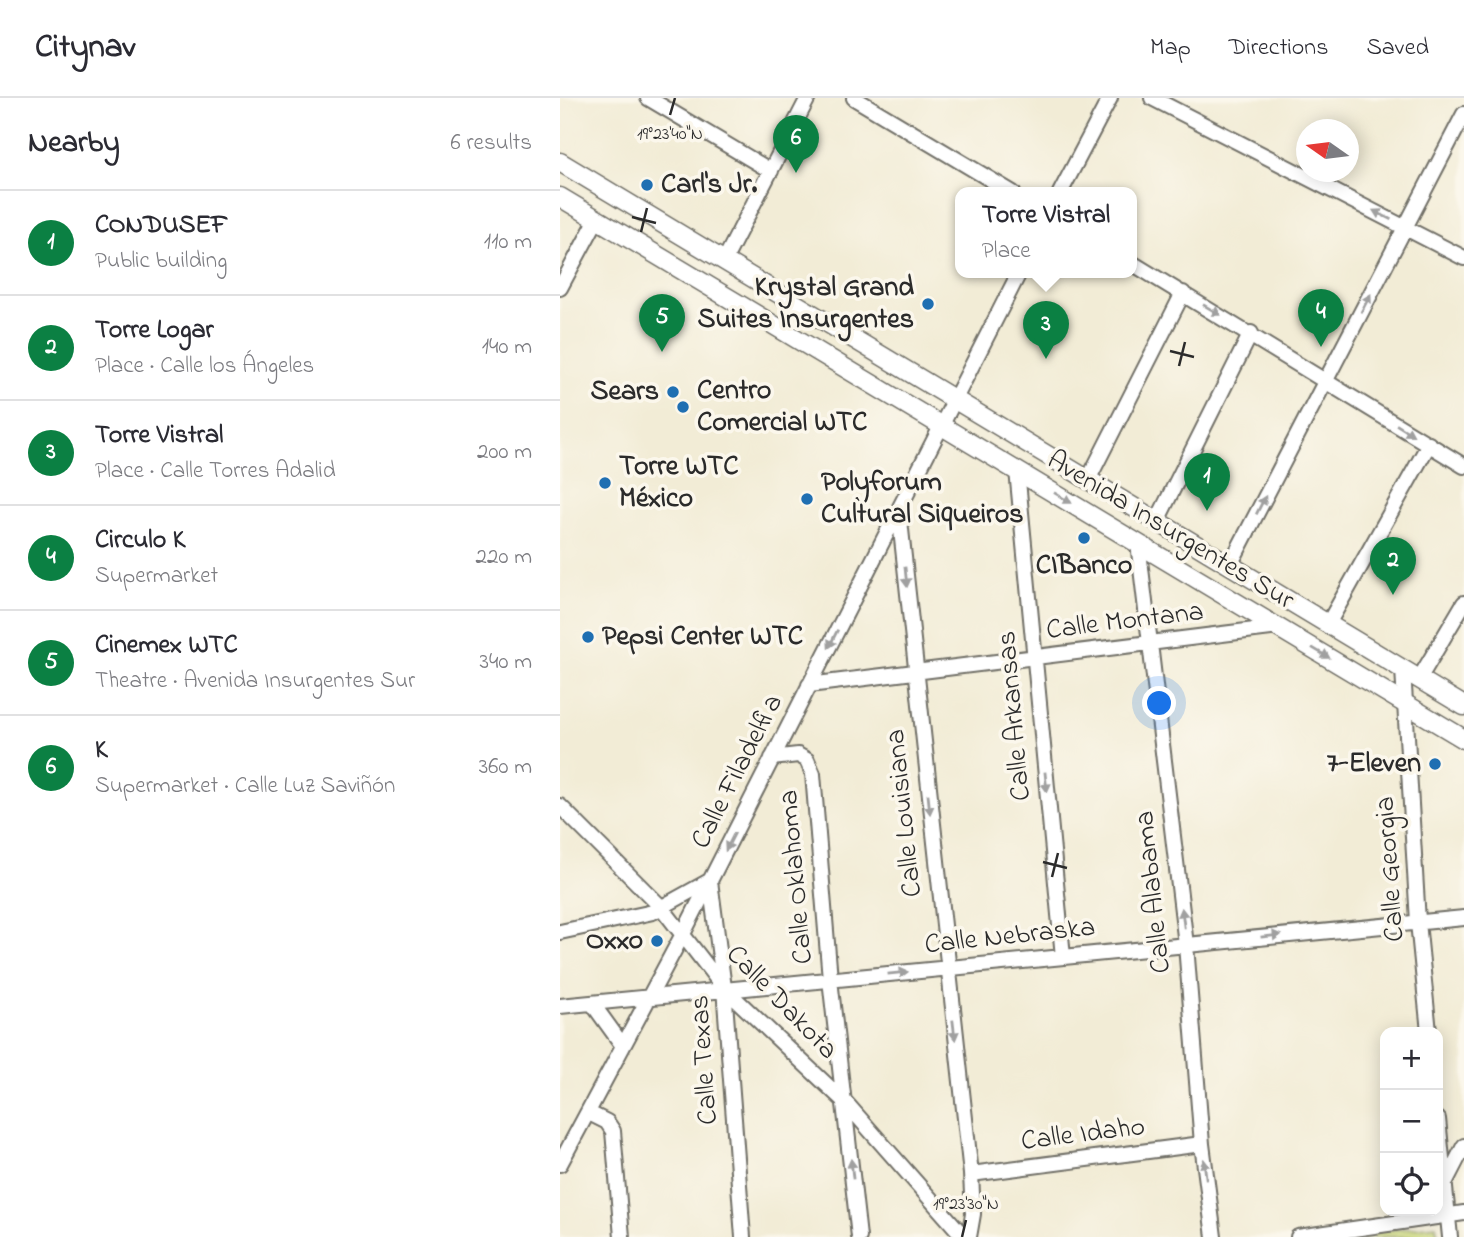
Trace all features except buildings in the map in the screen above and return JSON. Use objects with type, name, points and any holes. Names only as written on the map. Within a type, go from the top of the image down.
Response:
[{"type":"main road","name":"Avenida Insurgentes Sur","points":[[560,162],[1464,706]]},
{"type":"main road","name":"Avenida Insurgentes Sur","points":[[560,197],[1464,739]]},
{"type":"street","points":[[648,98],[771,171]]},
{"type":"street","points":[[724,261],[808,98]]},
{"type":"street","points":[[853,98],[1003,187]]},
{"type":"street","points":[[1063,187],[1110,98]]},
{"type":"street","points":[[1152,98],[1464,258]]},
{"type":"street","points":[[1230,565],[1464,114]]},
{"type":"street","points":[[560,288],[597,219]]},
{"type":"street","points":[[1137,266],[1251,333],[1464,466]]},
{"type":"street","name":"Calle Filadelfia","points":[[560,1164],[684,932],[1016,278]]},
{"type":"street","points":[[1088,480],[1183,293]]},
{"type":"street","points":[[1157,522],[1251,333]]},
{"type":"street","points":[[1328,624],[1429,444]]},
{"type":"street","name":"Calle Arkansas","points":[[1017,470],[1063,957]]},
{"type":"street","name":"Calle Louisiana","points":[[899,509],[946,968],[971,1174],[973,1214],[967,1237]]},
{"type":"street","name":"Calle Alabama","points":[[1138,543],[1186,945],[1202,1144],[1214,1237]]},
{"type":"street","points":[[1419,679],[1464,603]]},
{"type":"street","name":"Calle Montana","points":[[809,685],[1279,627]]},
{"type":"street","name":"Calle Georgia","points":[[1404,669],[1418,922],[1428,1027]]},
{"type":"street","name":"Calle Oklahoma","points":[[772,758],[798,755],[807,760],[813,774],[831,979],[859,1237]]},
{"type":"street","name":"Calle Dakota","points":[[560,806],[684,932],[724,988],[846,1103],[967,1237]]},
{"type":"street","points":[[560,932],[591,923],[639,917],[662,908],[710,881]]},
{"type":"street","name":"Calle Texas","points":[[710,881],[724,988],[743,1237]]},
{"type":"street","name":"Calle Nebraska","points":[[560,1006],[1464,918]]},
{"type":"street","points":[[592,1003],[623,1046]]},
{"type":"street","points":[[589,1113],[607,1122],[613,1131],[622,1237]]},
{"type":"street","name":"Calle Idaho","points":[[971,1174],[1202,1144]]},
{"type":"street","points":[[1444,1184],[1464,1146]]},
{"type":"street","points":[[1441,1153],[1450,1237]]},
{"type":"street","points":[[1298,1237],[1464,1213]]},
{"type":"green space","points":[[1436,1225],[1438,1237],[1325,1237]]},
{"type":"place","name":"K","points":[[796,173]]},
{"type":"place","name":"Carl's Jr.","points":[[647,185]]},
{"type":"place","name":"Krystal Grand Suites Insurgentes","points":[[928,304]]},
{"type":"place","name":"Circulo K","points":[[1321,347]]},
{"type":"place","name":"Cinemex WTC","points":[[662,352]]},
{"type":"place","name":"Torre Vistral","points":[[1046,359]]},
{"type":"place","name":"Sears","points":[[673,392]]},
{"type":"place","name":"Centro Comercial WTC","points":[[683,407]]},
{"type":"place","name":"Torre WTC México","points":[[605,483]]},
{"type":"place","name":"Polyforum Cultural Siqueiros","points":[[807,499]]},
{"type":"place","name":"CONDUSEF","points":[[1207,511]]},
{"type":"place","name":"CIBanco","points":[[1084,538]]},
{"type":"place","name":"Torre Logar","points":[[1393,595]]},
{"type":"place","name":"Pepsi Center WTC","points":[[588,637]]},
{"type":"place","name":"7-Eleven","points":[[1435,764]]},
{"type":"place","name":"Oxxo","points":[[657,941]]}]
